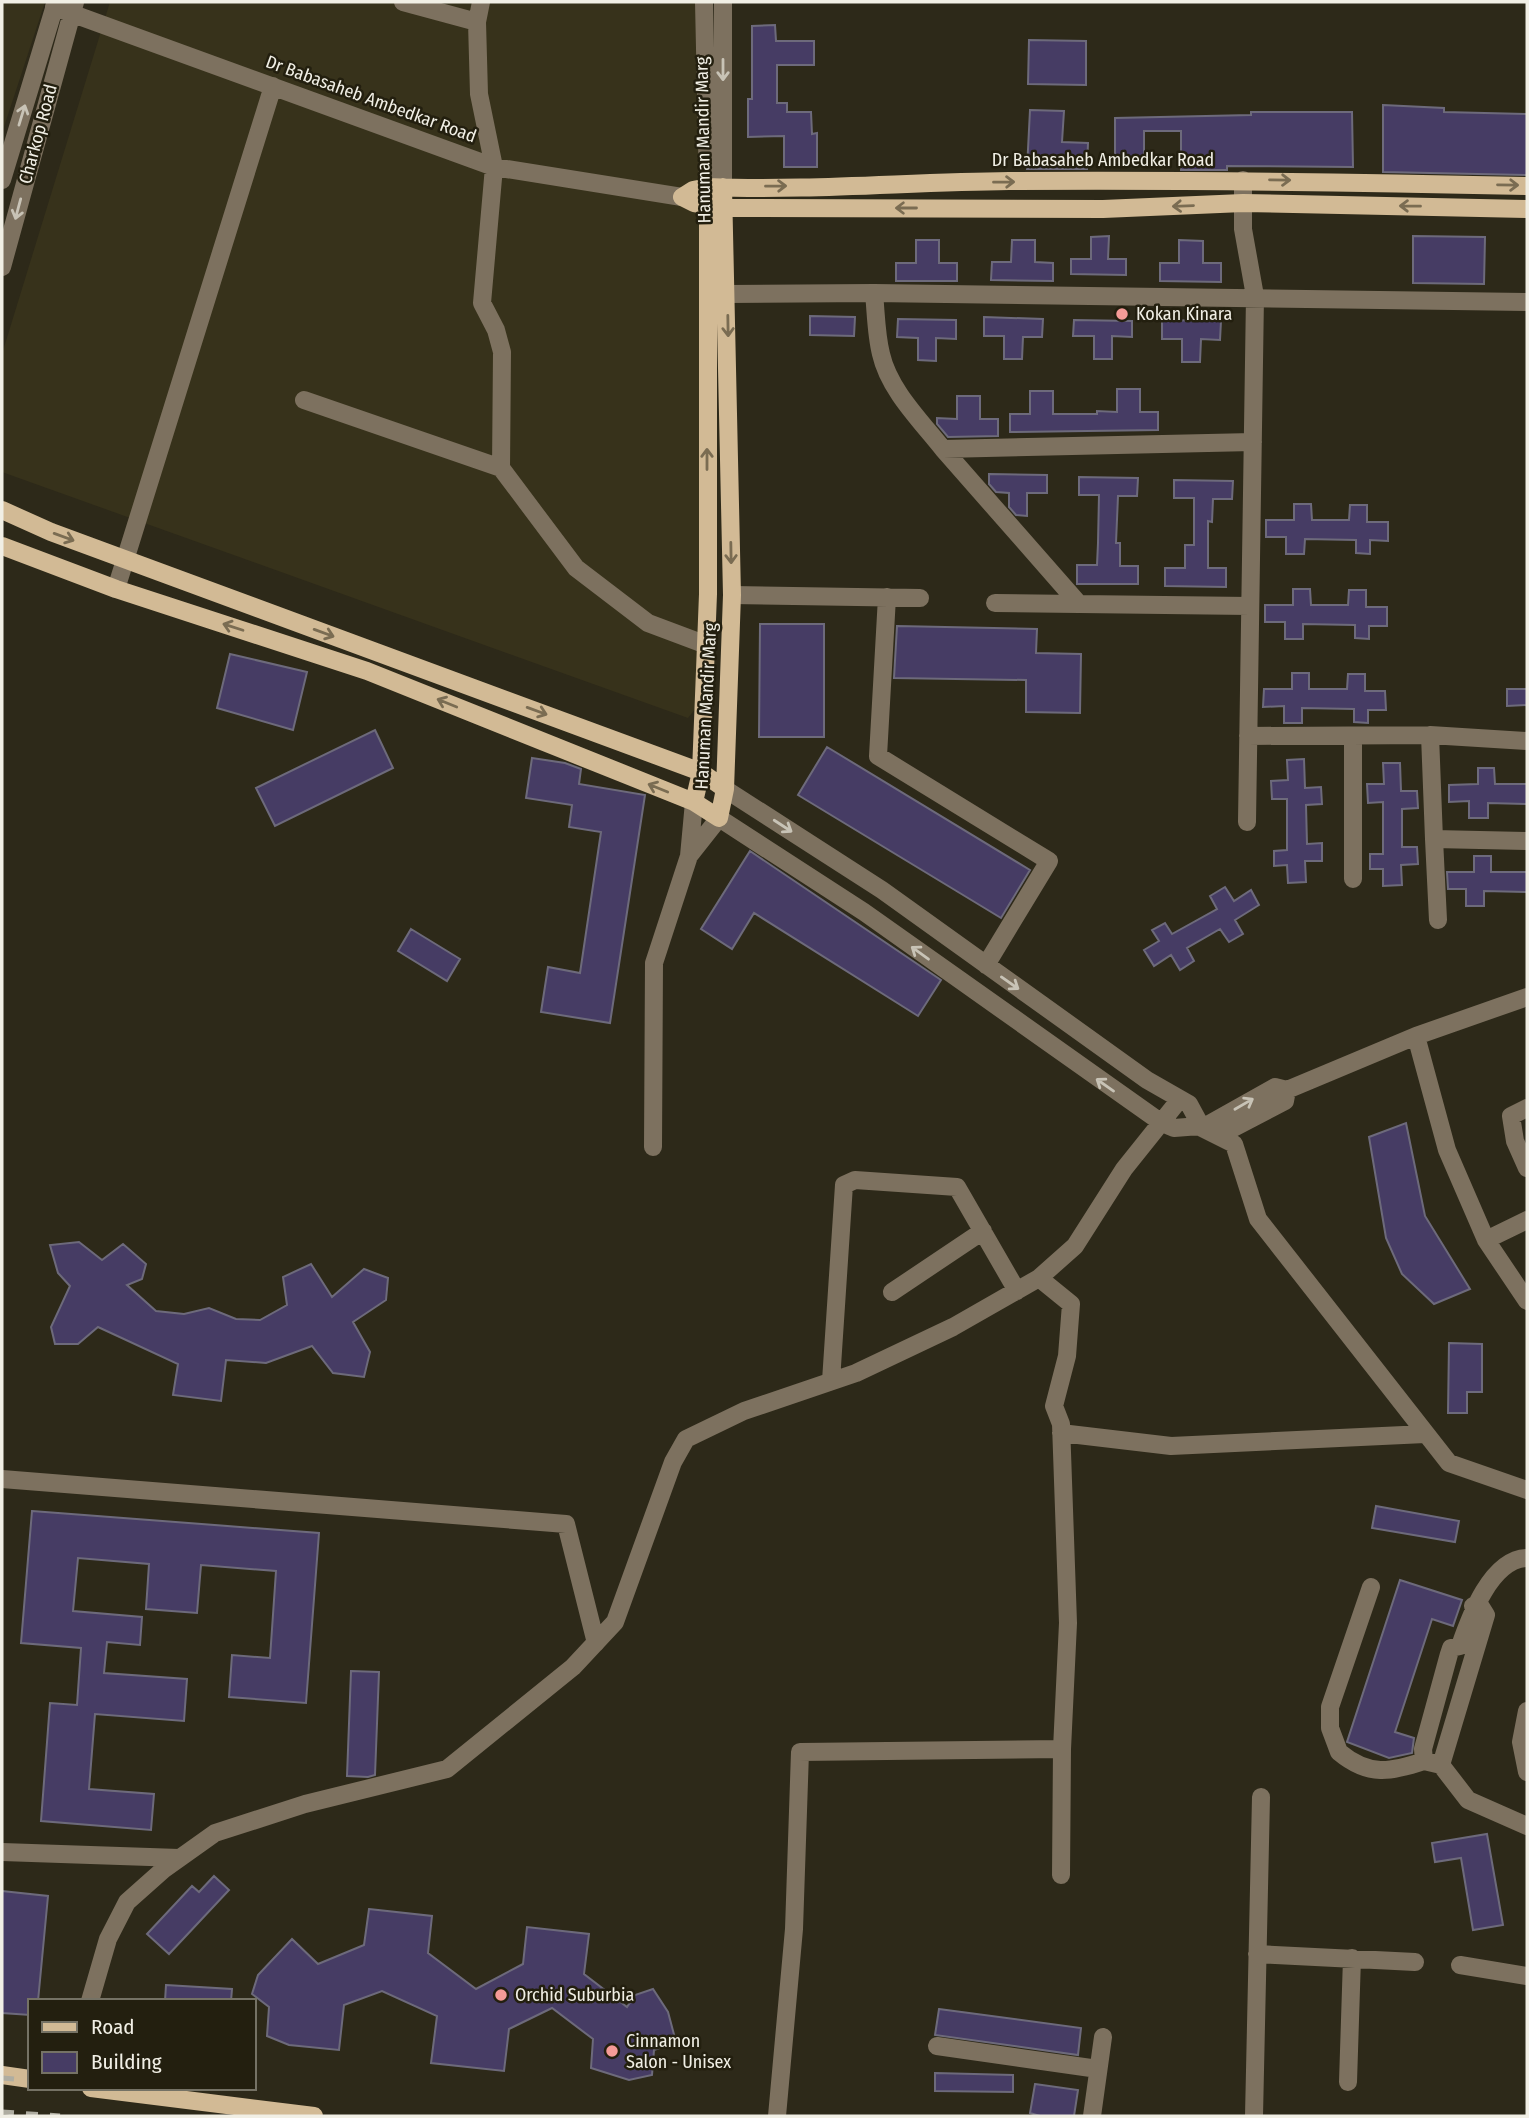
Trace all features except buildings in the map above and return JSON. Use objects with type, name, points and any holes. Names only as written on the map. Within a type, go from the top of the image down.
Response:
[{"type":"main road","name":"Dr Babasaheb Ambedkar Road","points":[[682,197],[693,190],[716,187],[1012,181],[1102,183],[1243,180],[1527,186]]},
{"type":"main road","points":[[1102,183],[1103,209]]},
{"type":"main road","name":"Hanuman Mandir Marg","points":[[694,802],[701,772],[708,594],[716,187]]},
{"type":"main road","name":"Dr Babasaheb Ambedkar Road","points":[[682,197],[716,207],[1103,209],[1243,203],[1527,209]]},
{"type":"main road","name":"Hanuman Mandir Marg","points":[[716,207],[727,294],[732,595],[725,789],[719,818]]},
{"type":"main road","points":[[2,510],[125,559],[701,772],[725,789]]},
{"type":"main road","points":[[2,546],[116,589],[367,671],[694,802],[719,818]]},
{"type":"main road","points":[[703,700],[729,703]]},
{"type":"main road","points":[[2,2075],[28,2080]]},
{"type":"main road","points":[[107,2090],[314,2116]]},
{"type":"street","points":[[403,2],[477,22]]},
{"type":"street","points":[[481,2],[477,22],[479,93],[494,167],[482,303],[496,330],[502,352],[501,468]]},
{"type":"street","points":[[704,2],[716,187]]},
{"type":"street","name":"Hanuman Mandir Marg","points":[[716,187],[723,2]]},
{"type":"street","name":"Dr Babasaheb Ambedkar Road","points":[[64,6],[494,167],[682,197]]},
{"type":"street","name":"Charkop Road","points":[[2,180],[64,6]]},
{"type":"street","name":"Charkop Road","points":[[2,267],[64,6]]},
{"type":"street","points":[[116,589],[274,86]]},
{"type":"street","points":[[1243,180],[1243,229],[1255,296],[1247,822]]},
{"type":"street","points":[[874,293],[880,353],[886,371],[905,400],[943,449],[1079,604]]},
{"type":"street","points":[[727,294],[1255,296],[1527,302]]},
{"type":"street","points":[[304,400],[501,468],[576,568],[648,623],[704,644]]},
{"type":"street","points":[[943,449],[1253,442]]},
{"type":"street","points":[[732,595],[920,598]]},
{"type":"street","points":[[887,597],[878,756],[1049,861],[986,965]]},
{"type":"street","points":[[995,603],[1250,606]]},
{"type":"street","points":[[1248,736],[1430,735],[1527,741]]},
{"type":"street","points":[[1430,735],[1438,920]]},
{"type":"street","points":[[1353,736],[1353,879]]},
{"type":"street","points":[[725,789],[882,890],[1147,1080],[1189,1104],[1207,1130]]},
{"type":"street","name":"Hanuman Mandir Marg","points":[[689,856],[694,802]]},
{"type":"street","points":[[719,818],[864,912],[1162,1122],[1174,1128],[1207,1130],[1234,1144],[1258,1219],[1449,1463],[1527,1490]]},
{"type":"street","name":"Hanuman Mandir Marg","points":[[689,856],[719,818]]},
{"type":"street","points":[[1434,839],[1527,841]]},
{"type":"street","points":[[653,1147],[654,963],[689,856]]},
{"type":"street","points":[[1207,1130],[1275,1087],[1287,1090],[1416,1037],[1527,997]]},
{"type":"street","points":[[1416,1037],[1447,1150],[1486,1240],[1527,1301]]},
{"type":"street","points":[[91,1999],[108,1939],[127,1902],[179,1858],[215,1833],[305,1804],[447,1769],[573,1667],[615,1622],[673,1462],[686,1439],[744,1411],[856,1373],[953,1327],[1040,1278],[1075,1246],[1124,1169],[1181,1099]]},
{"type":"street","points":[[1527,1108],[1511,1116],[1515,1141],[1527,1168]]},
{"type":"street","points":[[831,1381],[844,1185],[855,1180],[957,1187],[1017,1291]]},
{"type":"street","points":[[1486,1240],[1527,1220]]},
{"type":"street","points":[[892,1292],[983,1231]]},
{"type":"street","points":[[1040,1278],[1071,1304],[1067,1356],[1054,1406],[1061,1433],[1068,1623],[1062,1749],[1061,1875]]},
{"type":"street","points":[[1061,1433],[1171,1446],[1425,1434]]},
{"type":"street","points":[[2,1479],[566,1524],[596,1643]]},
{"type":"street","points":[[1433,1763],[1486,1615],[1481,1607],[1473,1606],[1507,1563],[1527,1558]]},
{"type":"street","points":[[1371,1587],[1330,1707],[1330,1728],[1339,1752],[1369,1768],[1388,1773],[1433,1763]]},
{"type":"street","points":[[1526,1719],[1521,1742],[1527,1772]]},
{"type":"street","points":[[777,2116],[794,1929],[800,1752],[1062,1749]]},
{"type":"street","points":[[1433,1763],[1468,1800],[1527,1826]]},
{"type":"street","points":[[1254,2116],[1261,1797]]},
{"type":"street","points":[[2,1852],[179,1858]]},
{"type":"street","points":[[1257,1954],[1415,1962]]},
{"type":"street","points":[[1348,2082],[1352,1958]]},
{"type":"street","points":[[1460,1965],[1527,1976]]},
{"type":"street","points":[[1092,2116],[1103,2038]]},
{"type":"street","points":[[937,2046],[1098,2068]]},
{"type":"shaded area","points":[[2,2],[45,2],[2,133]]},
{"type":"shaded area","points":[[110,2],[697,2],[707,694],[688,718],[2,472],[2,354]]},
{"type":"railway","points":[[2,2078],[25,2080]]},
{"type":"railway","points":[[2,2112],[60,2116]]},
{"type":"place","name":"Kokan Kinara","points":[[1122,314]]},
{"type":"place","name":"Orchid Suburbia","points":[[501,1995]]},
{"type":"place","name":"Cinnamon Salon - Unisex","points":[[612,2051]]}]
